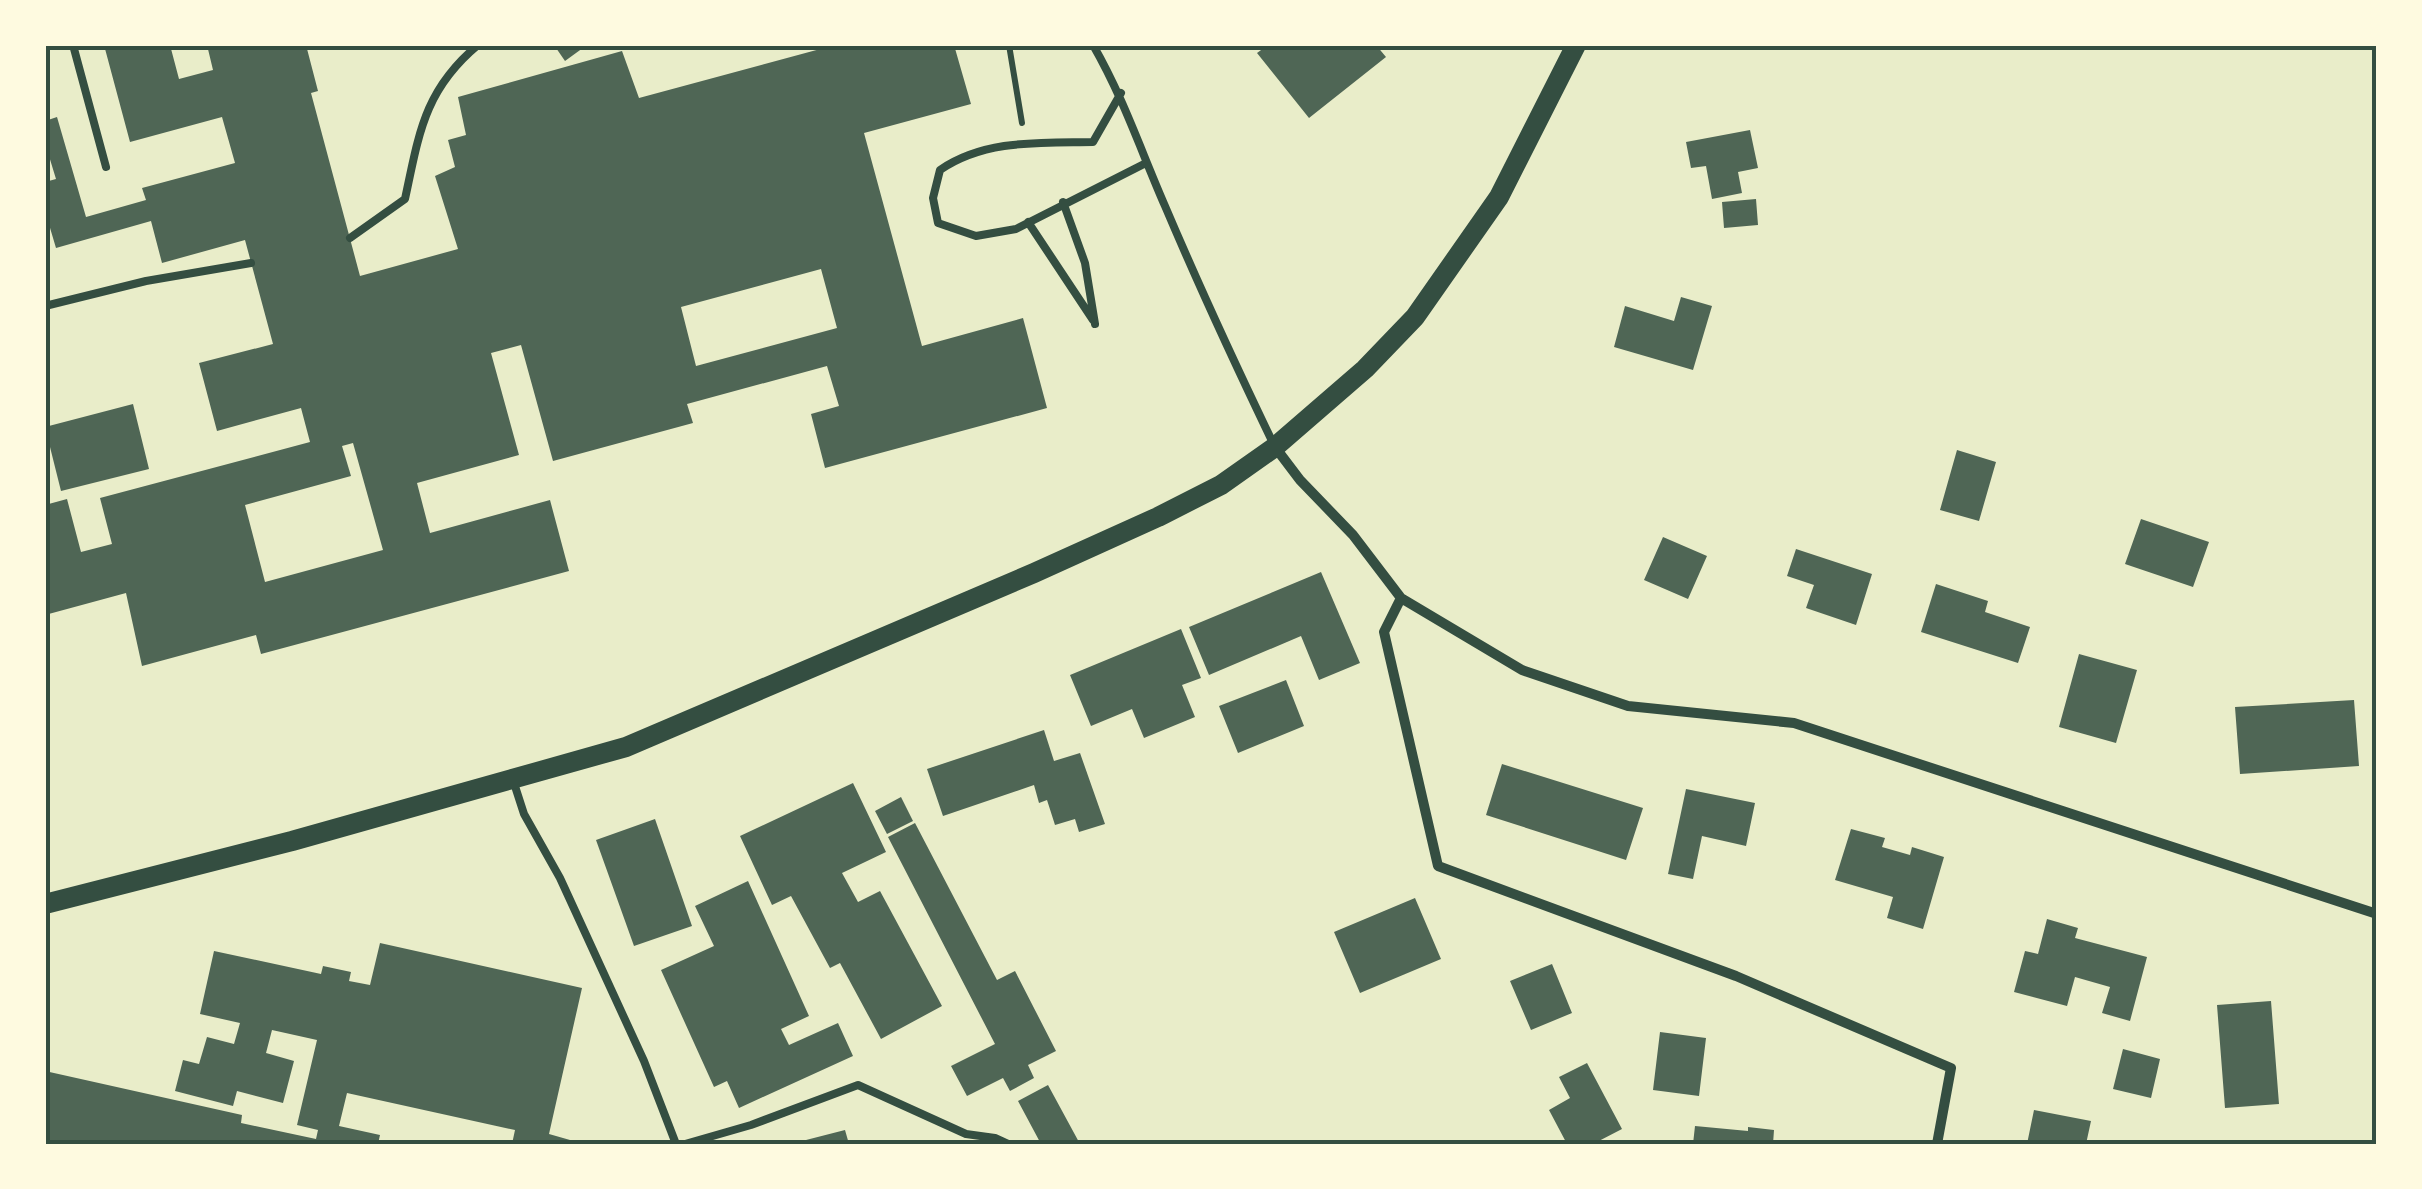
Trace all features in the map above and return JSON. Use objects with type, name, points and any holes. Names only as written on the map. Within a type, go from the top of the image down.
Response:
[{"type":"main road","points":[[45,904],[292,841],[626,748],[1158,518],[1221,485],[1276,447],[1365,369],[1415,318],[1499,196],[1576,45]]},
{"type":"street","points":[[1276,447],[1300,480],[1354,535],[1401,598],[1522,670],[1628,706],[1794,723],[2377,914]]},
{"type":"street","points":[[1401,598],[1384,632],[1438,866],[1736,976],[1951,1068],[1937,1144]]},
{"type":"lane","points":[[73,45],[106,167]]},
{"type":"lane","points":[[350,238],[405,198],[422,121],[452,67],[478,45]]},
{"type":"lane","points":[[1094,45],[1121,93],[1146,162],[1217,326],[1276,447]]},
{"type":"lane","points":[[1121,93],[1093,142],[988,148],[961,156],[940,170],[933,198],[938,223],[976,236],[1016,228],[1146,162]]},
{"type":"lane","points":[[1028,222],[1095,324],[1084,263],[1064,202]]},
{"type":"lane","points":[[45,306],[146,281],[251,262]]},
{"type":"lane","points":[[513,780],[524,814],[560,878],[637,1044],[676,1144]]},
{"type":"lane","points":[[684,1144],[858,1085],[966,1134],[996,1138],[1008,1144]]},
{"type":"path","points":[[1009,45],[1022,125],[1019,145]]},
{"type":"building","points":[[104,45],[170,45],[179,79],[213,70],[207,45],[306,45],[318,91],[311,93],[360,276],[458,249],[435,176],[455,167],[448,140],[466,135],[458,97],[622,51],[639,98],[835,45],[954,45],[971,104],[864,133],[922,346],[1023,318],[1047,408],[825,468],[811,414],[839,406],[827,366],[687,404],[693,423],[553,461],[521,345],[491,353],[519,455],[417,483],[430,533],[550,500],[569,571],[261,654],[256,635],[142,666],[126,593],[45,615],[45,505],[67,499],[81,552],[112,544],[100,498],[310,442],[301,408],[217,431],[199,363],[273,344],[245,240],[162,263],[151,221],[56,248],[45,211],[45,182],[56,179],[45,143],[45,121],[57,117],[86,217],[146,200],[142,188],[235,163],[222,117],[130,142]],"holes":[[[821,269],[837,328],[696,366],[681,307]],[[353,443],[383,550],[265,582],[245,505],[351,476],[342,446]]]},
{"type":"building","points":[[554,45],[587,45],[565,61]]},
{"type":"building","points":[[1268,45],[1376,45],[1386,57],[1309,118],[1257,53]]},
{"type":"building","points":[[1750,130],[1758,168],[1738,172],[1742,193],[1712,199],[1706,166],[1691,168],[1686,142]]},
{"type":"building","points":[[1756,199],[1758,225],[1724,228],[1722,202]]},
{"type":"building","points":[[1681,297],[1712,306],[1693,370],[1614,347],[1625,306],[1674,321]]},
{"type":"building","points":[[133,404],[149,469],[61,491],[45,427]]},
{"type":"building","points":[[1957,450],[1996,462],[1979,521],[1940,510]]},
{"type":"building","points":[[2141,519],[2209,542],[2193,587],[2125,564]]},
{"type":"building","points":[[1663,537],[1707,556],[1688,599],[1644,580]]},
{"type":"building","points":[[1796,549],[1872,574],[1856,625],[1806,608],[1814,585],[1787,576]]},
{"type":"building","points":[[1321,572],[1360,663],[1319,680],[1301,636],[1209,675],[1189,627]]},
{"type":"building","points":[[1936,584],[1988,601],[1985,612],[2030,627],[2018,663],[1921,632]]},
{"type":"building","points":[[1181,629],[1201,678],[1182,685],[1195,717],[1144,738],[1132,709],[1091,726],[1070,675]]},
{"type":"building","points":[[2079,654],[2137,670],[2116,743],[2059,727]]},
{"type":"building","points":[[1286,680],[1304,726],[1238,753],[1219,706]]},
{"type":"building","points":[[2354,700],[2359,766],[2240,774],[2235,707]]},
{"type":"building","points":[[1044,730],[1054,761],[1080,753],[1105,824],[1079,832],[1075,819],[1055,825],[1047,800],[1039,803],[1034,785],[943,816],[927,769]]},
{"type":"building","points":[[1502,764],[1643,808],[1626,860],[1486,815]]},
{"type":"building","points":[[853,783],[886,852],[842,873],[858,902],[880,891],[942,1006],[881,1039],[840,963],[830,968],[791,896],[772,905],[740,836]]},
{"type":"building","points":[[1686,789],[1755,803],[1746,846],[1702,836],[1693,879],[1668,874]]},
{"type":"building","points":[[901,797],[913,821],[887,834],[875,811]]},
{"type":"building","points":[[655,819],[692,926],[634,946],[596,840]]},
{"type":"building","points":[[915,823],[997,980],[1015,971],[1056,1051],[1028,1065],[1034,1078],[1010,1091],[1003,1078],[967,1096],[951,1066],[995,1044],[888,837]]},
{"type":"building","points":[[1851,829],[1885,838],[1882,847],[1910,855],[1912,847],[1944,857],[1923,929],[1887,918],[1893,897],[1835,880]]},
{"type":"building","points":[[748,881],[809,1016],[781,1029],[789,1045],[838,1023],[853,1056],[739,1108],[727,1081],[714,1087],[661,970],[714,946],[695,906]]},
{"type":"building","points":[[1415,898],[1441,959],[1360,993],[1334,932]]},
{"type":"building","points":[[2047,919],[2078,928],[2075,938],[2147,957],[2130,1021],[2102,1013],[2110,987],[2075,977],[2067,1006],[2014,992],[2025,951],[2038,954]]},
{"type":"building","points":[[380,943],[582,988],[549,1134],[584,1144],[512,1144],[515,1130],[347,1093],[339,1126],[380,1135],[378,1144],[45,1144],[45,1071],[242,1115],[241,1123],[316,1139],[318,1130],[297,1125],[317,1040],[272,1030],[266,1053],[294,1061],[283,1103],[237,1091],[233,1106],[175,1091],[183,1060],[199,1064],[207,1037],[234,1044],[240,1023],[200,1014],[214,951],[321,974],[323,966],[351,972],[349,981],[370,985]]},
{"type":"building","points":[[1552,964],[1572,1013],[1531,1030],[1510,981]]},
{"type":"building","points":[[2271,1001],[2279,1104],[2225,1108],[2217,1005]]},
{"type":"building","points":[[1660,1032],[1706,1038],[1699,1096],[1653,1090]]},
{"type":"building","points":[[2123,1049],[2160,1059],[2151,1098],[2113,1089]]},
{"type":"building","points":[[1587,1063],[1622,1129],[1593,1144],[1567,1144],[1549,1110],[1570,1098],[1559,1077]]},
{"type":"building","points":[[1048,1085],[1080,1144],[1041,1144],[1018,1101]]},
{"type":"building","points":[[2034,1110],[2091,1121],[2086,1144],[2027,1144]]},
{"type":"building","points":[[1695,1126],[1774,1130],[1773,1144],[1693,1144]]},
{"type":"building","points":[[845,1130],[849,1144],[807,1144],[806,1140]]}]
